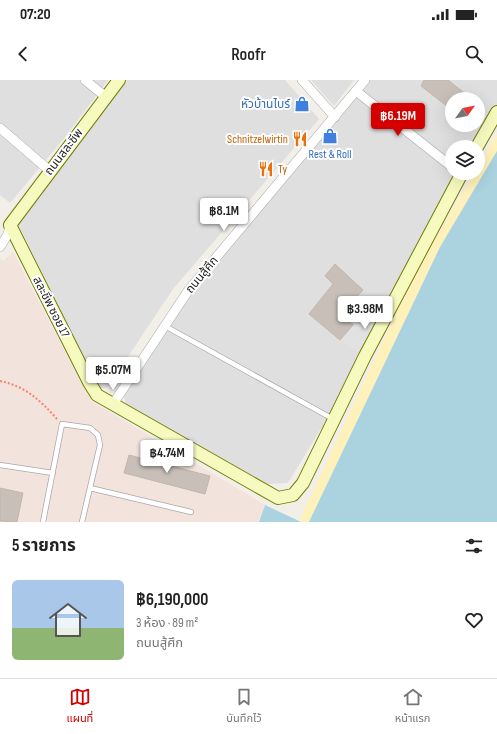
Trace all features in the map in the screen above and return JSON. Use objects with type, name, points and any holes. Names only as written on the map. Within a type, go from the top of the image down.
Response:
[{"type":"street","points":[[85,80],[106,97]]},
{"type":"street","name":"ถนนสละชีพ","points":[[5,228],[119,80]]},
{"type":"street","points":[[302,80],[334,117]]},
{"type":"street","name":"ถนนสู้ศึก","points":[[113,404],[188,291],[365,80]]},
{"type":"street","points":[[356,91],[445,161]]},
{"type":"street","points":[[481,140],[497,112]]},
{"type":"street","points":[[0,128],[50,171]]},
{"type":"street","points":[[334,419],[455,180]]},
{"type":"street","points":[[0,247],[8,234],[5,228]]},
{"type":"street","name":"สละชีพ ซอย 17","points":[[5,228],[89,382],[98,394],[113,404],[278,498],[293,495],[303,483],[334,419]]},
{"type":"lane","points":[[165,326],[334,419]]},
{"type":"lane","points":[[44,522],[62,424],[90,428],[98,435],[100,445],[82,522]]},
{"type":"lane","points":[[0,464],[52,473]]},
{"type":"lane","points":[[90,488],[191,512]]},
{"type":"path","points":[[0,381],[13,383],[28,391],[62,424]]},
{"type":"shaded area","points":[[0,80],[108,80],[66,136],[10,203],[0,195]]},
{"type":"shaded area","points":[[124,80],[285,80],[319,119],[173,289],[107,388],[99,388],[18,224]]},
{"type":"shaded area","points":[[311,80],[354,80],[334,106]]},
{"type":"shaded area","points":[[370,80],[497,80],[497,114],[482,140],[445,140],[445,180],[461,180],[365,356],[288,483],[268,484],[126,404],[123,393],[192,288]]},
{"type":"shaded area","points":[[13,252],[91,401],[265,505],[258,522],[0,522],[0,258],[3,261]]},
{"type":"shaded area","points":[[362,313],[381,326],[365,356],[340,340]]},
{"type":"sand","points":[[497,134],[497,151],[485,171],[485,154]]},
{"type":"sand","points":[[470,180],[480,180],[440,247],[309,522],[299,521],[414,275]]},
{"type":"water","points":[[497,151],[497,522],[309,522],[440,247],[480,180],[485,180],[485,171]]},
{"type":"water","points":[[265,505],[299,521],[301,522],[259,522]]},
{"type":"building","points":[[424,80],[448,80],[463,92],[445,92],[445,105],[421,86]]},
{"type":"building","points":[[335,264],[363,290],[353,301],[348,296],[336,311],[353,325],[340,340],[309,314],[333,284],[325,276]]},
{"type":"building","points":[[129,455],[210,476],[205,494],[124,473]]},
{"type":"building","points":[[0,488],[23,493],[17,522],[0,521]]},
{"type":"place","name":"หัวบ้านไบร์","points":[[302,104]]},
{"type":"place","name":"Rest & Roll","points":[[330,136]]},
{"type":"place","name":"Schnitzelwirtin","points":[[300,139]]},
{"type":"place","name":"Ty","points":[[266,169]]}]
